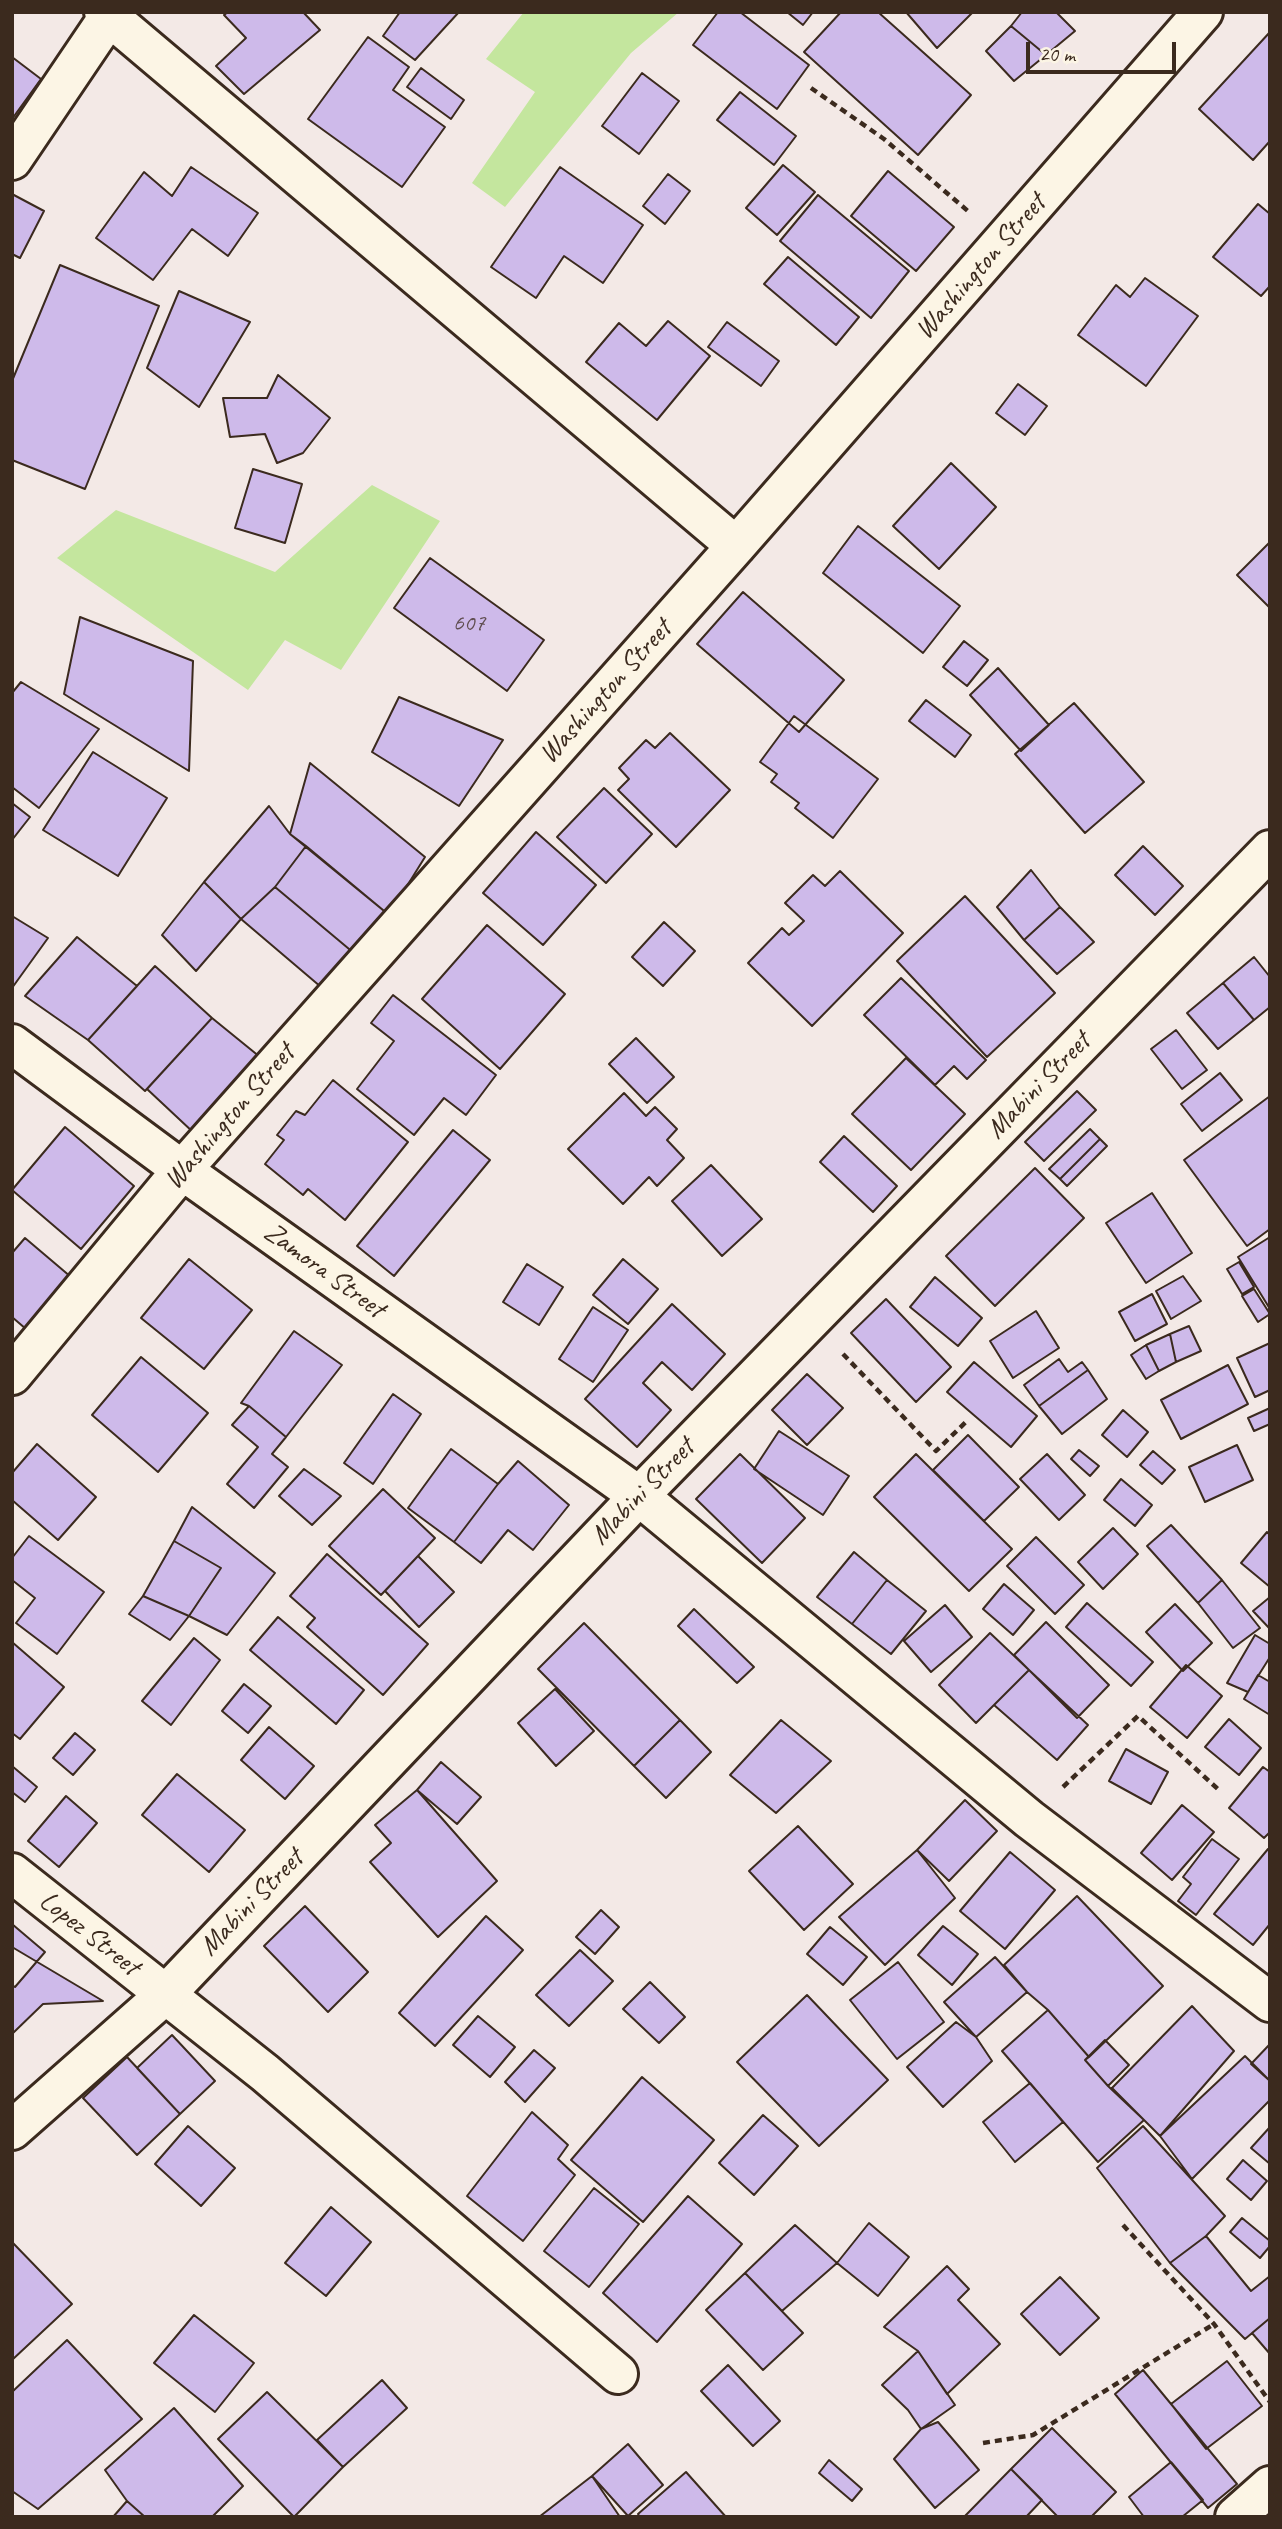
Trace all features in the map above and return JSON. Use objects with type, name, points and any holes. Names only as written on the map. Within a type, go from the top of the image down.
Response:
[{"type":"main road","name":"Washington Street","points":[[12,1376],[182,1170],[736,546],[1203,12]]},
{"type":"main road","points":[[12,160],[108,14],[736,546]]},
{"type":"main road","name":"Mabini Street","points":[[12,2130],[166,1994],[639,1496],[1270,850]]},
{"type":"main road","name":"Zamora Street","points":[[12,1044],[182,1170],[639,1496],[1029,1819],[1270,2002]]},
{"type":"main road","name":"Lopez Street","points":[[12,1873],[265,2073],[618,2374]]},
{"type":"main road","points":[[1235,2517],[1270,2486]]},
{"type":"path","points":[[811,88],[884,139],[1003,241]]},
{"type":"path","points":[[811,1321],[936,1451],[968,1420]]},
{"type":"path","points":[[1029,1819],[1138,1716],[1220,1791]]},
{"type":"path","points":[[1123,2225],[1214,2324],[1270,2402]]},
{"type":"path","points":[[983,2443],[1033,2435],[1214,2324]]},
{"type":"green space","points":[[524,12],[679,12],[631,53],[505,207],[472,183],[535,92],[486,59]]},
{"type":"green space","points":[[372,485],[440,521],[341,670],[285,640],[248,690],[57,558],[116,510],[275,572]]},
{"type":"building","points":[[228,12],[303,12],[320,30],[244,94],[216,66],[246,38],[224,15]]},
{"type":"building","points":[[400,12],[459,12],[415,60],[383,36]]},
{"type":"building","points":[[718,12],[740,12],[809,65],[777,109],[693,45]]},
{"type":"building","points":[[787,12],[813,12],[803,25]]},
{"type":"building","points":[[841,12],[878,12],[971,95],[918,155],[804,52]]},
{"type":"building","points":[[906,12],[973,12],[937,48]]},
{"type":"building","points":[[1022,12],[1056,12],[1075,31],[1046,55],[1011,26]]},
{"type":"building","points":[[1011,26],[1046,55],[1014,81],[986,51]]},
{"type":"building","points":[[1270,32],[1270,141],[1253,160],[1199,109]]},
{"type":"building","points":[[368,37],[409,67],[393,90],[445,127],[402,187],[308,119]]},
{"type":"building","points":[[12,57],[41,79],[12,119]]},
{"type":"building","points":[[421,68],[464,100],[451,119],[407,87]]},
{"type":"building","points":[[642,73],[679,101],[639,154],[602,126]]},
{"type":"building","points":[[740,92],[796,136],[774,165],[717,120]]},
{"type":"building","points":[[783,165],[815,192],[777,235],[746,208]]},
{"type":"building","points":[[191,167],[258,213],[228,256],[192,229],[153,280],[96,238],[144,172],[172,196]]},
{"type":"building","points":[[560,167],[643,225],[603,283],[564,256],[536,298],[491,267]]},
{"type":"building","points":[[888,171],[954,227],[916,271],[851,216]]},
{"type":"building","points":[[668,174],[690,191],[665,224],[643,206]]},
{"type":"building","points":[[12,194],[44,211],[20,258],[12,254]]},
{"type":"building","points":[[818,195],[909,271],[871,318],[780,241]]},
{"type":"building","points":[[1258,204],[1270,214],[1270,286],[1261,296],[1213,257]]},
{"type":"building","points":[[788,257],[859,317],[836,345],[764,284]]},
{"type":"building","points":[[60,265],[159,306],[85,489],[12,460],[12,381]]},
{"type":"building","points":[[1145,278],[1198,316],[1146,386],[1078,335],[1116,285],[1130,297]]},
{"type":"building","points":[[179,291],[250,322],[199,407],[147,368]]},
{"type":"building","points":[[668,321],[710,356],[657,420],[586,362],[619,323],[646,346]]},
{"type":"building","points":[[727,322],[779,361],[761,386],[708,347]]},
{"type":"building","points":[[278,375],[330,418],[303,453],[277,463],[265,434],[230,437],[223,398],[267,398]]},
{"type":"building","points":[[1018,384],[1047,406],[1025,435],[996,413]]},
{"type":"building","points":[[951,463],[996,507],[939,569],[893,526]]},
{"type":"building","points":[[253,469],[302,484],[285,543],[235,528]]},
{"type":"building","points":[[858,526],[960,606],[923,653],[823,573]]},
{"type":"building","points":[[1270,542],[1270,608],[1237,575]]},
{"type":"building","points":[[430,558],[544,640],[507,691],[394,608]]},
{"type":"building","points":[[743,592],[844,680],[799,732],[697,644]]},
{"type":"building","points":[[80,617],[193,661],[189,771],[64,694]]},
{"type":"building","points":[[964,641],[988,660],[967,686],[943,667]]},
{"type":"building","points":[[998,668],[1049,725],[1021,751],[970,695]]},
{"type":"building","points":[[21,682],[99,729],[39,808],[12,787],[12,693]]},
{"type":"building","points":[[399,697],[503,740],[459,806],[372,752]]},
{"type":"building","points":[[926,700],[971,735],[955,757],[909,721]]},
{"type":"building","points":[[1074,703],[1144,782],[1085,833],[1015,754]]},
{"type":"building","points":[[794,716],[878,779],[833,838],[795,808],[799,803],[771,782],[777,774],[760,762]]},
{"type":"building","points":[[670,733],[730,790],[676,847],[618,790],[629,779],[619,768],[646,740],[655,748]]},
{"type":"building","points":[[93,752],[167,798],[118,876],[43,830]]},
{"type":"building","points":[[310,763],[425,857],[389,915],[290,834]]},
{"type":"building","points":[[604,788],[652,834],[606,883],[557,837]]},
{"type":"building","points":[[12,803],[30,817],[12,840]]},
{"type":"building","points":[[269,806],[290,834],[306,846],[275,887],[241,919],[204,882]]},
{"type":"building","points":[[536,832],[596,885],[543,945],[483,893]]},
{"type":"building","points":[[306,846],[389,915],[355,954],[275,887]]},
{"type":"building","points":[[1143,846],[1183,886],[1155,915],[1115,875]]},
{"type":"building","points":[[1031,870],[1060,907],[1024,940],[997,907]]},
{"type":"building","points":[[840,871],[903,933],[812,1026],[748,963],[782,928],[789,935],[804,921],[785,903],[813,875],[825,886]]},
{"type":"building","points":[[204,882],[241,919],[196,971],[162,935]]},
{"type":"building","points":[[275,887],[355,954],[321,987],[241,919]]},
{"type":"building","points":[[965,896],[1055,993],[987,1057],[897,961]]},
{"type":"building","points":[[1060,907],[1094,942],[1057,974],[1024,940]]},
{"type":"building","points":[[12,916],[48,938],[12,988]]},
{"type":"building","points":[[664,922],[695,951],[663,986],[632,957]]},
{"type":"building","points":[[487,925],[565,994],[500,1069],[422,999]]},
{"type":"building","points":[[77,937],[137,986],[88,1040],[25,996]]},
{"type":"building","points":[[1254,957],[1270,977],[1270,1007],[1254,1020],[1223,983]]},
{"type":"building","points":[[155,966],[212,1018],[145,1091],[88,1040]]},
{"type":"building","points":[[901,978],[986,1060],[967,1079],[954,1066],[935,1085],[864,1015]]},
{"type":"building","points":[[1223,983],[1254,1020],[1218,1049],[1187,1013]]},
{"type":"building","points":[[393,995],[496,1075],[466,1115],[444,1098],[414,1135],[357,1089],[394,1041],[371,1023]]},
{"type":"building","points":[[212,1018],[260,1057],[194,1133],[147,1089]]},
{"type":"building","points":[[1176,1030],[1207,1070],[1182,1089],[1151,1049]]},
{"type":"building","points":[[636,1038],[674,1077],[647,1103],[609,1064]]},
{"type":"building","points":[[906,1058],[965,1114],[911,1170],[852,1114]]},
{"type":"building","points":[[1220,1073],[1242,1100],[1202,1131],[1181,1104]]},
{"type":"building","points":[[333,1080],[408,1142],[345,1220],[308,1189],[303,1195],[265,1164],[284,1140],[277,1135],[296,1111],[305,1115]]},
{"type":"building","points":[[1077,1091],[1096,1110],[1044,1161],[1025,1142]]},
{"type":"building","points":[[624,1093],[646,1116],[655,1107],[677,1129],[667,1140],[684,1158],[657,1186],[649,1177],[623,1204],[568,1149]]},
{"type":"building","points":[[1270,1096],[1270,1229],[1247,1246],[1184,1160]]},
{"type":"building","points":[[65,1127],[134,1186],[81,1249],[12,1190]]},
{"type":"building","points":[[1090,1129],[1100,1139],[1060,1179],[1049,1169]]},
{"type":"building","points":[[453,1130],[490,1160],[394,1276],[357,1246]]},
{"type":"building","points":[[844,1136],[897,1186],[873,1212],[820,1162]]},
{"type":"building","points":[[1100,1139],[1107,1146],[1067,1186],[1060,1179]]},
{"type":"building","points":[[711,1165],[762,1219],[722,1256],[672,1201]]},
{"type":"building","points":[[1035,1168],[1084,1218],[995,1306],[946,1256]]},
{"type":"building","points":[[1152,1193],[1192,1253],[1146,1283],[1106,1223]]},
{"type":"building","points":[[1270,1237],[1270,1309],[1238,1257]]},
{"type":"building","points":[[25,1238],[71,1277],[26,1329],[12,1317],[12,1253]]},
{"type":"building","points":[[189,1259],[252,1310],[204,1369],[141,1318]]},
{"type":"building","points":[[623,1259],[658,1289],[628,1324],[593,1295]]},
{"type":"building","points":[[1239,1262],[1254,1287],[1242,1294],[1227,1269]]},
{"type":"building","points":[[527,1264],[563,1287],[539,1325],[503,1302]]},
{"type":"building","points":[[1183,1276],[1201,1301],[1171,1319],[1156,1291]]},
{"type":"building","points":[[935,1277],[982,1318],[958,1346],[910,1307]]},
{"type":"building","points":[[1254,1289],[1270,1314],[1258,1322],[1242,1296]]},
{"type":"building","points":[[1152,1294],[1167,1324],[1135,1341],[1119,1312]]},
{"type":"building","points":[[886,1299],[951,1367],[916,1402],[851,1333]]},
{"type":"building","points":[[672,1304],[725,1354],[692,1390],[662,1362],[643,1383],[671,1410],[637,1447],[585,1399]]},
{"type":"building","points":[[593,1307],[628,1330],[593,1382],[559,1359]]},
{"type":"building","points":[[1036,1311],[1059,1348],[1013,1378],[990,1341]]},
{"type":"building","points":[[1189,1326],[1201,1351],[1176,1362],[1170,1334]]},
{"type":"building","points":[[294,1331],[342,1365],[286,1437],[249,1406],[241,1403]]},
{"type":"building","points":[[1170,1334],[1176,1362],[1159,1371],[1146,1345]]},
{"type":"building","points":[[1270,1343],[1270,1390],[1255,1397],[1237,1358]]},
{"type":"building","points":[[1146,1345],[1159,1371],[1146,1379],[1131,1355]]},
{"type":"building","points":[[141,1357],[208,1413],[158,1472],[92,1415]]},
{"type":"building","points":[[1059,1359],[1068,1372],[1082,1362],[1088,1370],[1039,1406],[1024,1385]]},
{"type":"building","points":[[974,1362],[1037,1416],[1011,1447],[947,1392]]},
{"type":"building","points":[[1228,1365],[1248,1404],[1181,1439],[1161,1400]]},
{"type":"building","points":[[1088,1370],[1107,1399],[1062,1434],[1039,1406]]},
{"type":"building","points":[[807,1374],[843,1408],[807,1445],[772,1410]]},
{"type":"building","points":[[393,1394],[421,1414],[373,1484],[344,1463]]},
{"type":"building","points":[[249,1406],[286,1437],[272,1454],[288,1467],[254,1508],[227,1484],[258,1447],[232,1425]]},
{"type":"building","points":[[1270,1408],[1270,1424],[1254,1431],[1248,1418]]},
{"type":"building","points":[[1123,1410],[1148,1432],[1127,1457],[1102,1435]]},
{"type":"building","points":[[779,1431],[849,1476],[823,1515],[754,1469]]},
{"type":"building","points":[[968,1435],[1019,1487],[984,1521],[933,1470]]},
{"type":"building","points":[[37,1444],[96,1497],[58,1540],[12,1500],[12,1473]]},
{"type":"building","points":[[1237,1445],[1253,1480],[1205,1502],[1189,1467]]},
{"type":"building","points":[[451,1449],[498,1484],[454,1542],[408,1508]]},
{"type":"building","points":[[1079,1450],[1099,1466],[1090,1476],[1071,1459]]},
{"type":"building","points":[[1153,1451],[1175,1470],[1162,1484],[1140,1465]]},
{"type":"building","points":[[740,1454],[805,1518],[762,1563],[696,1499]]},
{"type":"building","points":[[916,1454],[1012,1549],[969,1591],[874,1497]]},
{"type":"building","points":[[1047,1454],[1085,1495],[1059,1520],[1020,1479]]},
{"type":"building","points":[[518,1461],[569,1505],[533,1550],[508,1530],[481,1563],[454,1542]]},
{"type":"building","points":[[304,1469],[341,1496],[312,1525],[279,1496]]},
{"type":"building","points":[[1121,1479],[1152,1505],[1135,1526],[1104,1500]]},
{"type":"building","points":[[383,1489],[435,1538],[381,1595],[329,1546]]},
{"type":"building","points":[[192,1507],[275,1573],[227,1635],[189,1616],[221,1568],[174,1541]]},
{"type":"building","points":[[1171,1525],[1222,1580],[1198,1603],[1147,1546]]},
{"type":"building","points":[[1113,1528],[1138,1554],[1103,1589],[1078,1562]]},
{"type":"building","points":[[1267,1532],[1270,1535],[1270,1587],[1241,1563]]},
{"type":"building","points":[[29,1536],[104,1592],[57,1654],[16,1623],[35,1598],[12,1580],[12,1558]]},
{"type":"building","points":[[1036,1537],[1084,1585],[1055,1614],[1007,1566]]},
{"type":"building","points":[[174,1541],[221,1568],[189,1616],[143,1596]]},
{"type":"building","points":[[854,1552],[887,1580],[852,1624],[817,1597]]},
{"type":"building","points":[[327,1554],[428,1644],[383,1695],[307,1627],[315,1618],[290,1596]]},
{"type":"building","points":[[418,1556],[454,1592],[419,1627],[385,1591]]},
{"type":"building","points":[[887,1580],[926,1611],[891,1654],[852,1624]]},
{"type":"building","points":[[1222,1580],[1260,1628],[1233,1648],[1198,1603]]},
{"type":"building","points":[[1004,1584],[1034,1610],[1013,1635],[983,1609]]},
{"type":"building","points":[[143,1596],[189,1616],[170,1640],[129,1614]]},
{"type":"building","points":[[1270,1597],[1270,1629],[1253,1611]]},
{"type":"building","points":[[1087,1603],[1153,1662],[1131,1686],[1066,1627]]},
{"type":"building","points":[[1175,1604],[1212,1643],[1183,1671],[1146,1632]]},
{"type":"building","points":[[945,1605],[972,1637],[931,1672],[904,1641]]},
{"type":"building","points":[[694,1609],[754,1667],[737,1683],[678,1626]]},
{"type":"building","points":[[278,1617],[364,1690],[336,1724],[250,1650]]},
{"type":"building","points":[[1046,1622],[1109,1685],[1077,1718],[1014,1655]]},
{"type":"building","points":[[584,1623],[680,1720],[634,1766],[538,1669]]},
{"type":"building","points":[[990,1633],[1029,1670],[976,1723],[939,1685]]},
{"type":"building","points":[[1255,1635],[1270,1644],[1270,1657],[1248,1692],[1227,1683]]},
{"type":"building","points":[[194,1638],[220,1660],[171,1725],[142,1701]]},
{"type":"building","points":[[12,1642],[64,1687],[20,1739],[12,1733]]},
{"type":"building","points":[[1186,1665],[1222,1696],[1187,1738],[1150,1707]]},
{"type":"building","points":[[1029,1670],[1088,1725],[1057,1760],[994,1705]]},
{"type":"building","points":[[1258,1675],[1270,1682],[1270,1715],[1244,1699]]},
{"type":"building","points":[[244,1684],[271,1706],[248,1733],[222,1711]]},
{"type":"building","points":[[555,1689],[594,1731],[556,1766],[518,1723]]},
{"type":"building","points":[[1229,1719],[1261,1748],[1239,1775],[1205,1747]]},
{"type":"building","points":[[680,1720],[711,1752],[666,1798],[634,1766]]},
{"type":"building","points":[[781,1720],[831,1761],[776,1813],[730,1775]]},
{"type":"building","points":[[269,1727],[314,1766],[285,1799],[241,1760]]},
{"type":"building","points":[[75,1733],[95,1750],[73,1775],[53,1758]]},
{"type":"building","points":[[1126,1749],[1168,1772],[1151,1804],[1109,1781]]},
{"type":"building","points":[[441,1762],[481,1797],[457,1824],[417,1790]]},
{"type":"building","points":[[12,1766],[37,1787],[25,1802],[12,1792]]},
{"type":"building","points":[[1263,1767],[1270,1772],[1270,1832],[1264,1838],[1229,1808]]},
{"type":"building","points":[[177,1774],[245,1830],[209,1872],[142,1815]]},
{"type":"building","points":[[417,1790],[497,1881],[438,1937],[370,1862],[391,1843],[375,1825]]},
{"type":"building","points":[[66,1796],[97,1823],[59,1867],[28,1841]]},
{"type":"building","points":[[965,1800],[997,1831],[949,1881],[917,1850]]},
{"type":"building","points":[[1182,1805],[1214,1832],[1172,1880],[1141,1853]]},
{"type":"building","points":[[798,1826],[853,1884],[804,1930],[749,1871]]},
{"type":"building","points":[[1212,1839],[1239,1859],[1196,1915],[1178,1901],[1191,1884],[1183,1877]]},
{"type":"building","points":[[1268,1849],[1270,1924],[1253,1945],[1214,1914]]},
{"type":"building","points":[[917,1850],[955,1898],[885,1965],[839,1917]]},
{"type":"building","points":[[1010,1852],[1055,1890],[1005,1949],[960,1911]]},
{"type":"building","points":[[1077,1896],[1163,1986],[1089,2057],[1004,1965]]},
{"type":"building","points":[[305,1906],[368,1972],[328,2012],[264,1946]]},
{"type":"building","points":[[601,1910],[619,1927],[595,1954],[576,1937]]},
{"type":"building","points":[[486,1916],[523,1950],[435,2046],[399,2013]]},
{"type":"building","points":[[12,1924],[45,1952],[15,1987],[12,1985]]},
{"type":"building","points":[[943,1926],[978,1954],[952,1985],[918,1955]]},
{"type":"building","points":[[830,1927],[867,1957],[843,1985],[807,1954]]},
{"type":"building","points":[[12,1947],[103,2001],[43,2004],[12,2034]]},
{"type":"building","points":[[580,1950],[613,1981],[569,2026],[536,1995]]},
{"type":"building","points":[[995,1957],[1027,1992],[976,2037],[944,2002]]},
{"type":"building","points":[[898,1962],[944,2022],[897,2059],[850,2000]]},
{"type":"building","points":[[650,1982],[685,2017],[659,2043],[623,2009]]},
{"type":"building","points":[[807,1995],[888,2080],[819,2146],[737,2062]]},
{"type":"building","points":[[1192,2006],[1234,2051],[1160,2136],[1112,2088]]},
{"type":"building","points":[[1048,2010],[1089,2057],[1085,2060],[1144,2120],[1098,2162],[1002,2051]]},
{"type":"building","points":[[478,2016],[515,2047],[490,2077],[453,2045]]},
{"type":"building","points":[[956,2022],[976,2037],[992,2061],[943,2107],[907,2067]]},
{"type":"building","points":[[172,2035],[215,2081],[180,2114],[137,2068]]},
{"type":"building","points":[[1105,2040],[1129,2065],[1108,2086],[1085,2060]]},
{"type":"building","points":[[1270,2044],[1270,2081],[1251,2064]]},
{"type":"building","points":[[534,2050],[555,2068],[525,2102],[505,2082]]},
{"type":"building","points":[[1245,2056],[1270,2081],[1270,2100],[1192,2179],[1160,2136]]},
{"type":"building","points":[[127,2057],[180,2114],[137,2155],[83,2098]]},
{"type":"building","points":[[642,2077],[714,2140],[643,2222],[571,2160]]},
{"type":"building","points":[[1030,2083],[1063,2122],[1015,2162],[983,2122]]},
{"type":"building","points":[[532,2112],[568,2145],[558,2159],[575,2175],[523,2241],[467,2196]]},
{"type":"building","points":[[763,2115],[798,2146],[754,2195],[719,2163]]},
{"type":"building","points":[[188,2126],[235,2168],[201,2206],[155,2164]]},
{"type":"building","points":[[1143,2126],[1225,2216],[1206,2236],[1170,2263],[1097,2168]]},
{"type":"building","points":[[1270,2127],[1270,2164],[1251,2148]]},
{"type":"building","points":[[1243,2160],[1267,2181],[1251,2200],[1227,2179]]},
{"type":"building","points":[[594,2188],[639,2224],[589,2287],[544,2251]]},
{"type":"building","points":[[688,2196],[742,2244],[657,2342],[603,2293]]},
{"type":"building","points":[[331,2207],[371,2242],[326,2296],[285,2263]]},
{"type":"building","points":[[1242,2218],[1270,2241],[1270,2246],[1260,2258],[1230,2232]]},
{"type":"building","points":[[869,2223],[909,2257],[878,2296],[837,2263]]},
{"type":"building","points":[[795,2225],[837,2263],[782,2311],[745,2273]]},
{"type":"building","points":[[1206,2236],[1251,2291],[1270,2276],[1270,2318],[1245,2339],[1170,2263]]},
{"type":"building","points":[[12,2242],[72,2304],[12,2360]]},
{"type":"building","points":[[947,2266],[969,2289],[958,2300],[1000,2344],[947,2394],[918,2351],[884,2327]]},
{"type":"building","points":[[745,2273],[803,2333],[763,2370],[706,2310]]},
{"type":"building","points":[[1060,2277],[1099,2318],[1060,2355],[1021,2314]]},
{"type":"building","points":[[194,2315],[254,2363],[215,2412],[154,2363]]},
{"type":"building","points":[[1270,2318],[1270,2354],[1252,2333]]},
{"type":"building","points":[[67,2340],[142,2419],[38,2509],[12,2491],[12,2392]]},
{"type":"building","points":[[918,2351],[955,2405],[921,2429],[908,2410],[882,2385]]},
{"type":"building","points":[[1227,2361],[1262,2406],[1206,2449],[1171,2404]]},
{"type":"building","points":[[728,2365],[780,2421],[753,2446],[701,2391]]},
{"type":"building","points":[[1143,2370],[1237,2484],[1208,2508],[1115,2394]]},
{"type":"building","points":[[382,2380],[407,2408],[343,2467],[317,2440]]},
{"type":"building","points":[[267,2392],[343,2467],[294,2517],[218,2439]]},
{"type":"building","points":[[174,2408],[243,2486],[212,2517],[145,2517],[127,2501],[105,2470]]},
{"type":"building","points":[[938,2422],[979,2470],[935,2508],[894,2459],[921,2429]]},
{"type":"building","points":[[1052,2428],[1116,2492],[1091,2517],[1058,2517],[1011,2469]]},
{"type":"building","points":[[628,2444],[663,2485],[628,2516],[592,2476]]},
{"type":"building","points":[[829,2460],[862,2489],[852,2501],[819,2473]]},
{"type":"building","points":[[1171,2462],[1203,2500],[1182,2517],[1144,2517],[1129,2497]]},
{"type":"building","points":[[1011,2469],[1042,2500],[1026,2517],[964,2517]]},
{"type":"building","points":[[686,2472],[726,2517],[640,2517],[638,2514]]},
{"type":"building","points":[[592,2476],[620,2517],[539,2517]]},
{"type":"building","points":[[127,2501],[145,2517],[113,2517]]}]
